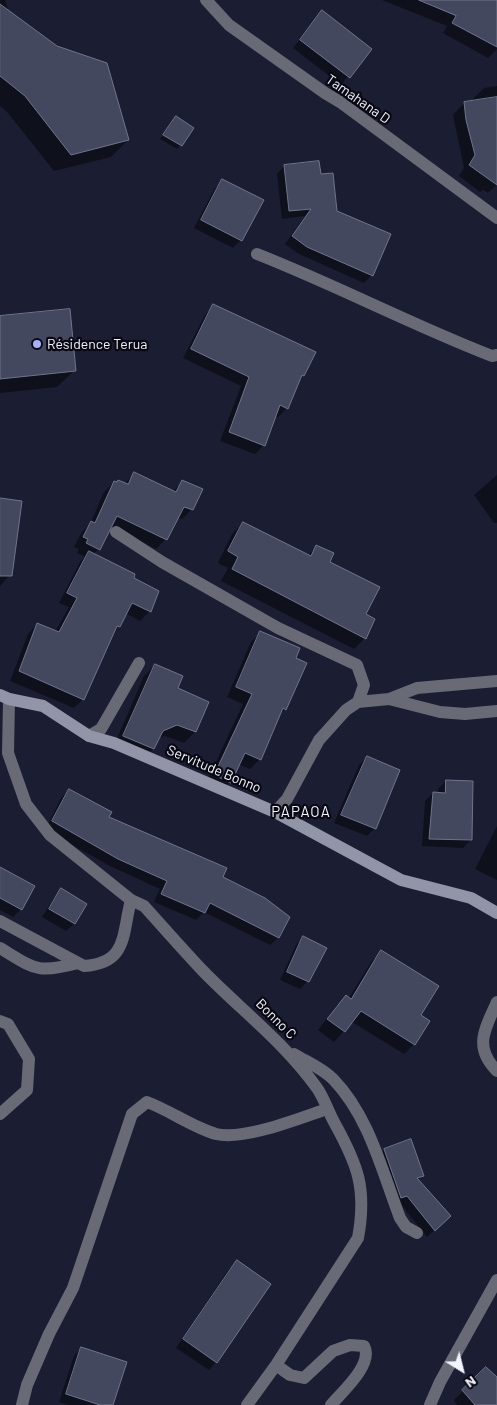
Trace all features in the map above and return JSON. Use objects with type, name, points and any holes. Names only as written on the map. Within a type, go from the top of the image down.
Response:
[{"type":"street","name":"Tamahana D","points":[[206,0],[228,25],[324,93],[340,102],[497,218]]},
{"type":"street","points":[[256,254],[337,287],[444,337],[492,356],[497,355]]},
{"type":"street","points":[[116,532],[162,562],[278,628],[357,665],[364,685],[358,702]]},
{"type":"street","points":[[90,736],[100,729],[139,662]]},
{"type":"street","points":[[275,812],[287,799],[319,740],[346,710],[358,702],[389,699],[417,688],[497,681]]},
{"type":"street","name":"Servitude Bonno","points":[[4,697],[43,706],[90,736],[114,743],[275,812],[402,880],[471,898],[497,913]]},
{"type":"street","name":"Bonno C","points":[[4,697],[8,753],[26,804],[50,835],[132,900],[144,906],[204,972],[260,1022],[287,1050],[319,1090],[327,1109],[351,1152],[361,1186],[362,1214],[358,1238],[276,1365],[246,1405]]},
{"type":"street","points":[[389,699],[440,712],[465,714],[497,711]]},
{"type":"street","points":[[0,921],[84,966],[100,965],[111,959],[124,941],[124,926],[132,900]]},
{"type":"street","points":[[0,948],[34,968],[55,969],[78,963]]},
{"type":"street","points":[[497,1002],[486,1029],[482,1046],[490,1064],[497,1071]]},
{"type":"street","points":[[0,1021],[8,1024],[29,1059],[27,1090],[0,1114]]},
{"type":"street","points":[[287,1050],[326,1072],[346,1095],[362,1118],[400,1218],[406,1227],[417,1233]]},
{"type":"street","points":[[22,1405],[27,1385],[49,1334],[73,1288],[132,1114],[147,1102],[195,1126],[218,1134],[241,1135],[327,1109]]},
{"type":"street","points":[[430,1405],[440,1382],[497,1280]]},
{"type":"street","points":[[276,1365],[290,1375],[304,1378],[333,1350],[350,1345],[364,1346],[366,1350],[365,1364],[331,1405]]},
{"type":"building","points":[[419,0],[497,0],[497,47],[452,23],[456,16]]},
{"type":"building","points":[[0,4],[57,46],[107,63],[129,140],[71,155],[25,96],[0,76]]},
{"type":"building","points":[[322,10],[372,49],[350,78],[300,40]]},
{"type":"building","points":[[497,97],[497,185],[469,165],[475,155],[466,120],[464,102]]},
{"type":"building","points":[[176,116],[194,128],[182,146],[163,135]]},
{"type":"building","points":[[319,161],[321,174],[333,173],[337,211],[391,234],[373,276],[307,247],[292,236],[311,209],[289,211],[284,165]]},
{"type":"building","points":[[222,179],[264,200],[242,241],[201,220]]},
{"type":"building","points":[[213,304],[316,352],[304,376],[302,375],[288,409],[280,405],[265,446],[229,432],[249,377],[191,349]]},
{"type":"building","name":"Résidence Terua","points":[[70,309],[76,371],[0,379],[0,316]]},
{"type":"building","points":[[134,472],[176,492],[182,480],[203,489],[193,510],[184,507],[167,540],[117,516],[100,550],[86,543],[88,539],[83,537],[91,521],[95,523],[114,481],[117,482],[118,480],[128,484]]},
{"type":"building","points":[[0,498],[22,501],[12,576],[0,576]]},
{"type":"building","points":[[243,522],[311,556],[316,545],[334,553],[330,562],[380,587],[366,614],[375,619],[366,639],[232,569],[238,557],[228,551]]},
{"type":"building","points":[[89,551],[135,574],[134,578],[159,591],[151,612],[132,603],[120,627],[117,626],[84,700],[19,671],[37,623],[59,632],[77,598],[67,593]]},
{"type":"building","points":[[260,631],[300,648],[296,658],[307,663],[286,710],[283,708],[261,760],[245,753],[231,783],[214,775],[252,694],[236,687]]},
{"type":"building","points":[[155,664],[183,676],[178,688],[209,702],[196,732],[177,725],[163,731],[154,749],[123,736]]},
{"type":"building","points":[[367,756],[400,770],[376,829],[341,815]]},
{"type":"building","points":[[446,780],[473,781],[472,840],[429,839],[433,792],[445,793]]},
{"type":"building","points":[[69,789],[112,812],[109,817],[227,868],[223,877],[265,898],[290,917],[279,938],[210,903],[205,913],[161,894],[167,881],[118,859],[52,821]]},
{"type":"building","points":[[0,867],[35,886],[22,910],[0,898]]},
{"type":"building","points":[[61,888],[87,904],[75,924],[49,909]]},
{"type":"building","points":[[303,936],[327,948],[309,982],[287,972]]},
{"type":"building","points":[[381,950],[439,986],[421,1015],[430,1021],[415,1045],[361,1011],[345,1032],[327,1019],[346,995],[351,999]]},
{"type":"building","points":[[411,1139],[424,1176],[417,1178],[451,1216],[435,1231],[407,1196],[401,1198],[384,1149]]},
{"type":"building","points":[[237,1260],[271,1284],[217,1363],[183,1339]]},
{"type":"building","points":[[81,1347],[127,1362],[113,1405],[100,1405],[66,1394]]},
{"type":"building","points":[[486,1367],[497,1377],[497,1405],[475,1405],[462,1390]]},
{"type":"place","name":"Résidence Terua","points":[[37,344]]},
{"type":"district","name":"PAPAOA","points":[[301,812]]}]
